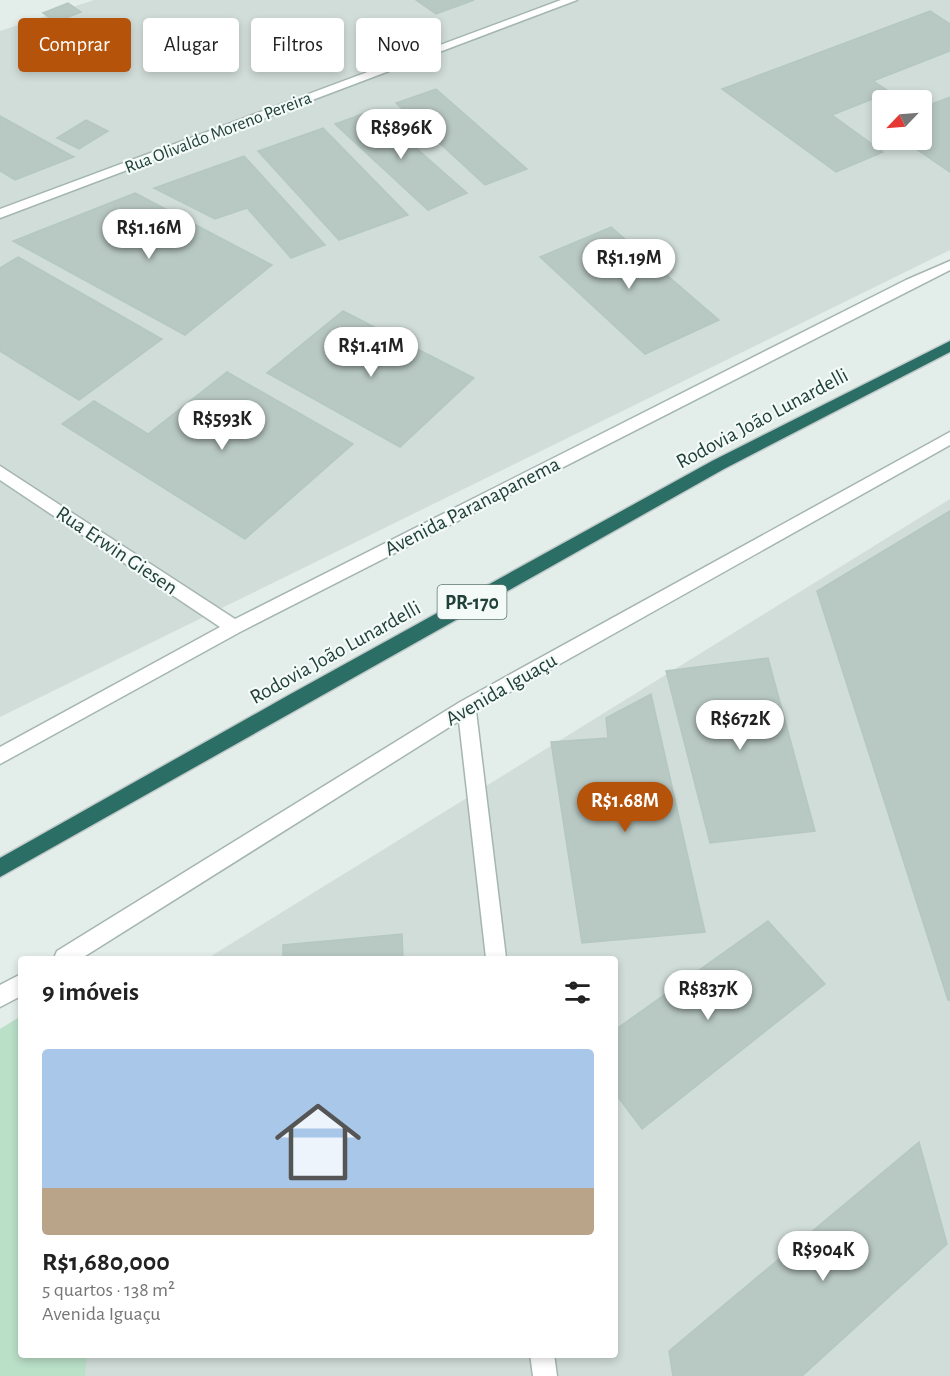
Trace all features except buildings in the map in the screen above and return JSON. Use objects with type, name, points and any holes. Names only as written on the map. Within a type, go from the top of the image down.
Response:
[{"type":"highway","name":"Rodovia João Lunardelli","points":[[0,868],[293,700],[718,465],[950,346]]},
{"type":"street","name":"Rua Olivaldo Moreno Pereira","points":[[0,214],[571,0]]},
{"type":"street","name":"Avenida Paranapanema","points":[[0,756],[234,627],[910,283],[950,265]]},
{"type":"street","name":"Avenida Iguaçu","points":[[67,956],[466,707],[950,438]]},
{"type":"street","name":"Rua Erwin Giesen","points":[[0,472],[234,627]]},
{"type":"street","points":[[466,707],[496,956]]},
{"type":"street","points":[[0,997],[18,986]]},
{"type":"street","points":[[543,1358],[545,1376]]},
{"type":"shaded area","points":[[94,0],[950,0],[950,250],[0,717],[0,31],[18,25],[18,72],[131,72],[131,18],[39,18]]},
{"type":"shaded area","points":[[950,499],[950,1376],[0,1376],[18,1357],[618,1358],[618,956],[211,956]]},
{"type":"green space","points":[[18,1018],[18,1358],[87,1358],[85,1376],[0,1376],[0,1029]]}]
